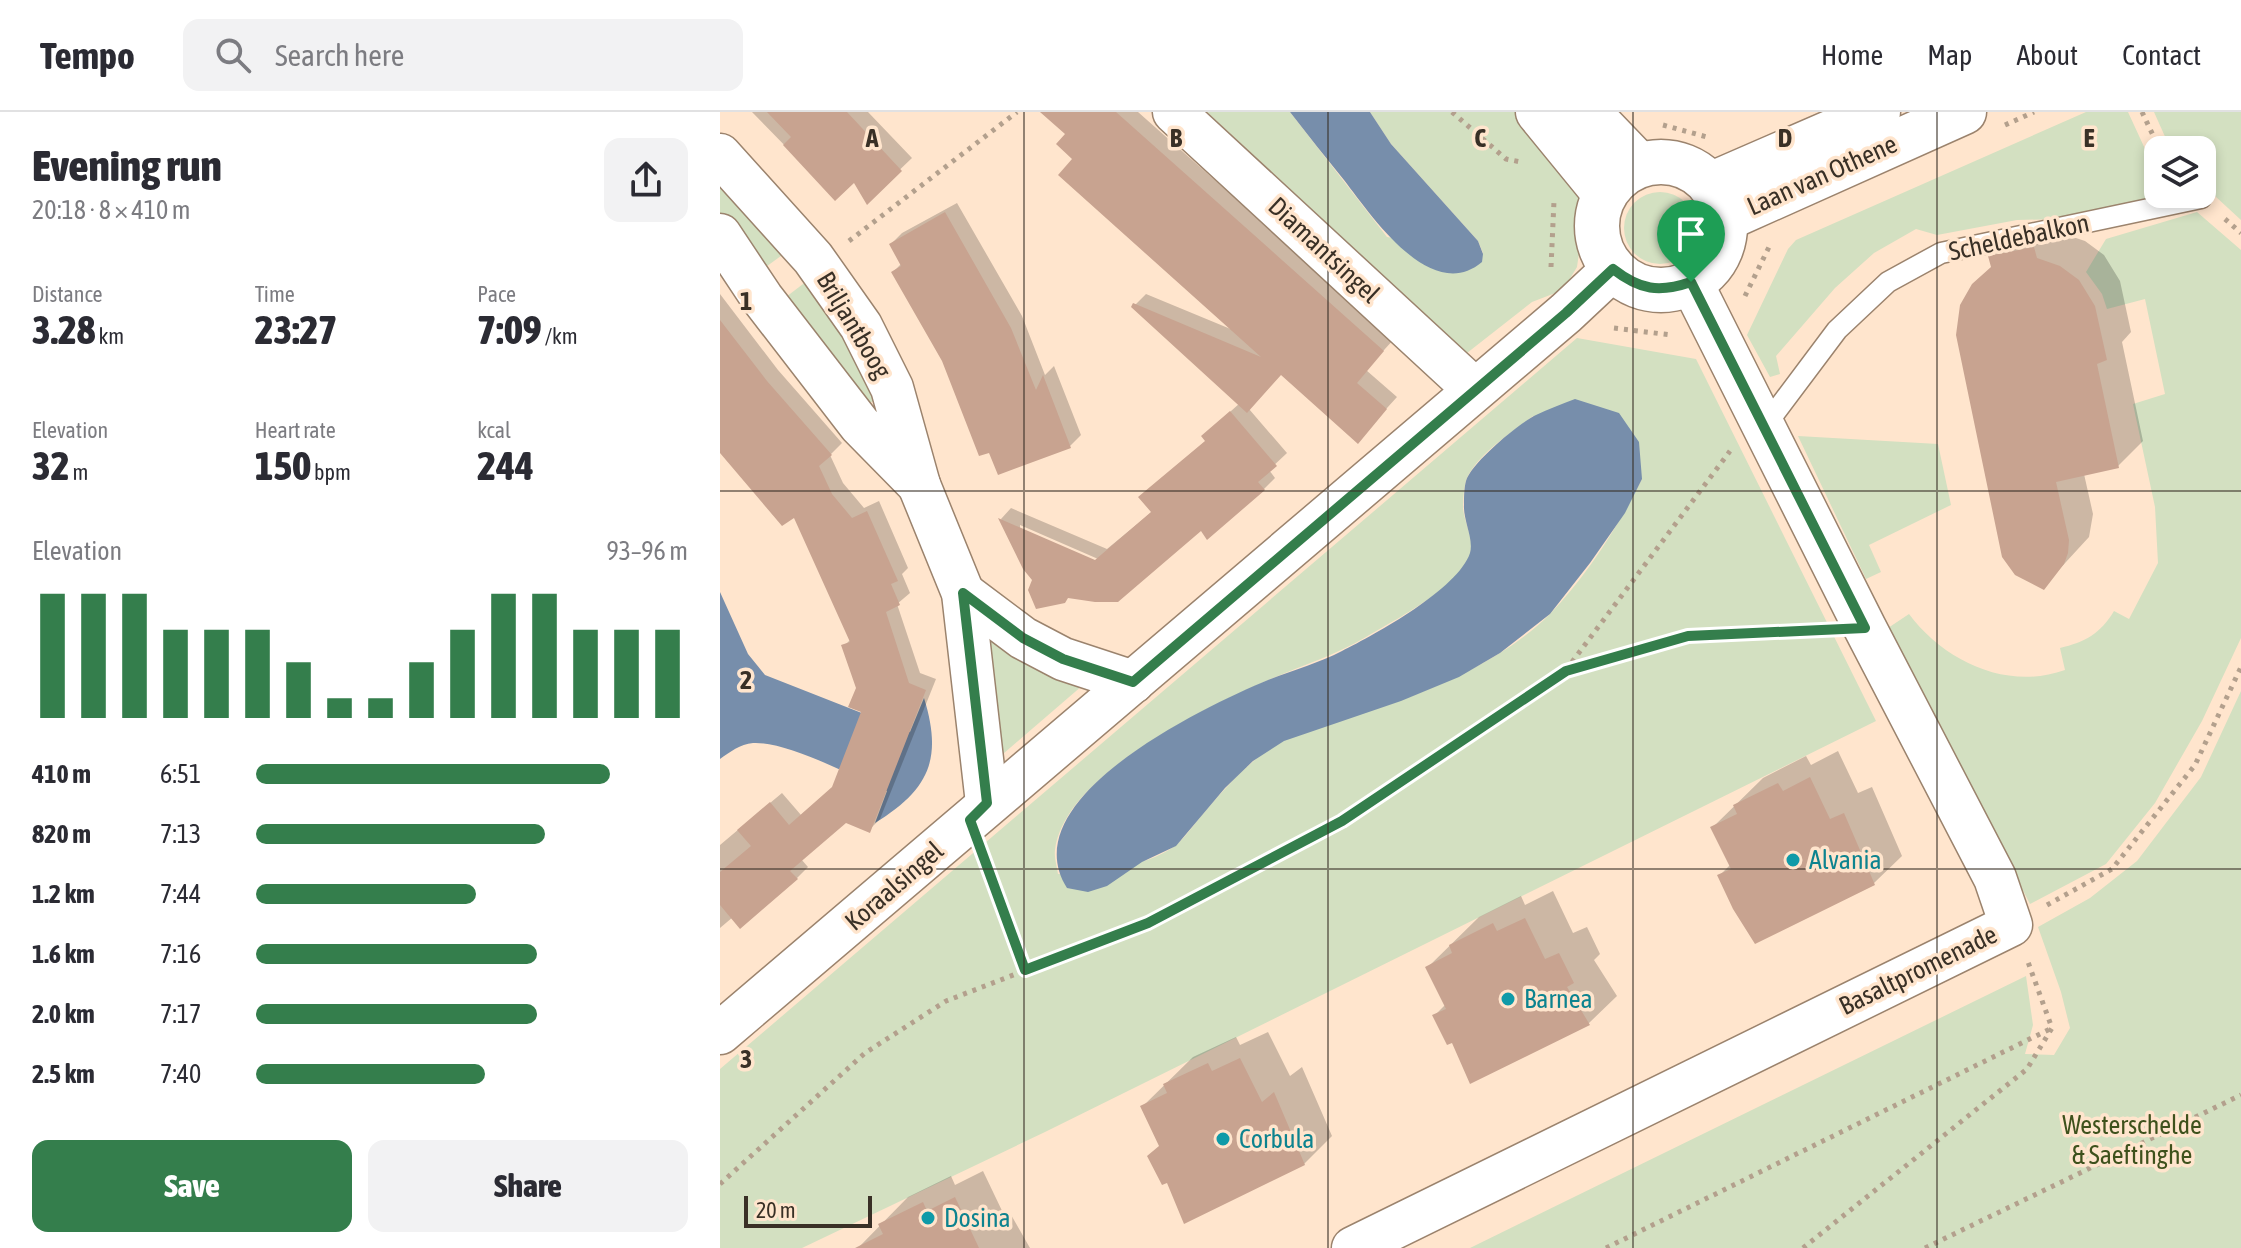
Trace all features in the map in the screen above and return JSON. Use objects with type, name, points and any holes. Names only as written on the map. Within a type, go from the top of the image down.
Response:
[{"type":"street","name":"Diamantsingel","points":[[1174,112],[1474,389]]},
{"type":"street","points":[[1538,112],[1605,194]]},
{"type":"street","points":[[1588,112],[1639,165]]},
{"type":"street","name":"Laan van Othene","points":[[1718,202],[1878,112]]},
{"type":"street","name":"Laan van Othene","points":[[1718,202],[1964,112]]},
{"type":"street","name":"Briljantboog","points":[[720,155],[813,258],[861,326],[892,388],[919,485],[963,593],[979,812]]},
{"type":"street","points":[[1664,161],[1690,168],[1718,202],[1724,235],[1713,262],[1691,282],[1671,289],[1650,289],[1630,282],[1613,269],[1600,246],[1597,219],[1605,194],[1619,177],[1639,165],[1664,161]]},
{"type":"street","name":"Briljantboog","points":[[720,235],[762,298],[860,425],[919,485]]},
{"type":"street","name":"Briljantboog","points":[[762,298],[813,258]]},
{"type":"street","name":"Koraalsingel","points":[[720,1033],[1566,313],[1613,269]]},
{"type":"street","name":"Basaltpromenade","points":[[1353,1248],[2011,925],[1995,878],[1691,282]]},
{"type":"street","points":[[963,593],[1023,638],[1063,659],[1133,682]]},
{"type":"lane","name":"Scheldebalkon","points":[[1762,420],[1837,330],[1888,282],[1941,253],[2154,208]]},
{"type":"path","points":[[813,258],[843,246],[1017,112]]},
{"type":"path","points":[[1452,112],[1506,159],[1529,164]]},
{"type":"path","points":[[2142,112],[2153,136]]},
{"type":"path","points":[[1657,123],[1713,139]]},
{"type":"path","points":[[1554,190],[1551,266],[1554,297],[1579,324],[1720,341],[1732,328],[1770,245]]},
{"type":"path","points":[[1566,671],[1762,420]]},
{"type":"path","points":[[720,1184],[865,1053],[946,1001],[1148,923],[1342,821],[1566,671],[1688,636],[1865,628]]},
{"type":"path","points":[[2052,1028],[2011,925],[2112,869],[2195,765],[2241,667]]},
{"type":"path","points":[[979,812],[1025,970]]},
{"type":"path","points":[[1606,1248],[2052,1028]]},
{"type":"path","points":[[1803,1248],[2027,1069],[2052,1028]]},
{"type":"path","points":[[1925,1248],[2241,1095]]},
{"type":"green space","points":[[1207,112],[1290,112],[1387,237],[1483,253],[1478,241],[1391,144],[1370,112],[1525,112],[1580,196],[1576,233],[1579,253],[1577,267],[1563,290],[1532,302],[1467,353]]},
{"type":"green space","points":[[2086,112],[2128,112],[2144,147],[2144,202],[2058,219],[2017,220],[1937,235],[1916,229],[1874,253],[1835,288],[1776,356],[1780,374],[1770,377],[1747,335],[1788,249],[1796,240]]},
{"type":"green space","points":[[2154,112],[2241,112],[2241,220],[2216,197],[2216,136],[2165,136]]},
{"type":"green space","points":[[720,172],[785,253],[763,269],[720,219]]},
{"type":"green space","points":[[1667,192],[1686,202],[1694,214],[1694,242],[1686,254],[1674,262],[1653,264],[1634,254],[1626,242],[1624,221],[1634,202],[1646,194]]},
{"type":"green space","points":[[2197,212],[2241,250],[2241,638],[2202,721],[2155,803],[2106,864],[2030,904],[1888,628],[1909,614],[1923,631],[1958,658],[1978,668],[2021,677],[2043,676],[2065,670],[2060,648],[2091,636],[2114,611],[2129,619],[2158,563],[2155,507],[2133,404],[2165,394],[2145,299],[2107,309],[2102,294],[2086,272],[2106,239]]},
{"type":"green space","points":[[807,281],[821,284],[875,401],[867,403],[786,297]]},
{"type":"green space","points":[[1577,338],[1696,359],[1876,721],[1045,1132],[802,1248],[720,1248],[720,1069]],"holes":[[[1533,416],[1642,479],[1612,532],[1576,584],[1550,614],[1518,641],[1482,664],[1443,683],[1389,705],[1312,728],[1271,748],[1230,784],[1179,843],[1162,854],[1119,867],[1058,874],[1055,850],[1064,822],[1083,796],[1110,771],[1141,748],[1209,708],[1366,637],[1427,600],[1457,575],[1471,550],[1463,508],[1467,478],[1488,452]]]},
{"type":"green space","points":[[1798,436],[1938,444],[1951,505],[1869,545],[1881,572],[1866,579]]},
{"type":"green space","points":[[980,633],[1090,679],[996,760]]},
{"type":"green space","name":"Westerschelde & Saeftinghe","points":[[2241,691],[2241,1248],[1470,1248],[2026,976],[2033,1025],[2025,1054],[2054,1055],[2070,1028],[2038,927],[2090,898],[2137,861],[2201,777]]},
{"type":"water","points":[[1290,112],[1370,112],[1391,144],[1478,241],[1483,254],[1482,262],[1463,272],[1443,272],[1423,264],[1404,250],[1370,214]]},
{"type":"water","points":[[1575,399],[1619,413],[1639,442],[1642,479],[1625,513],[1550,614],[1500,653],[1459,677],[1401,701],[1284,741],[1253,761],[1225,788],[1176,846],[1142,862],[1107,886],[1088,892],[1067,888],[1057,854],[1066,821],[1089,789],[1123,760],[1202,711],[1268,680],[1342,651],[1394,622],[1433,595],[1450,581],[1470,553],[1464,505],[1465,484],[1470,473],[1496,444],[1519,426],[1536,415]]},
{"type":"water","points":[[720,592],[748,654],[765,675],[910,732],[924,698],[932,739],[927,771],[908,798],[893,811],[875,823],[887,791],[784,748],[753,743],[735,749],[720,759]]},
{"type":"building","points":[[767,112],[847,112],[902,171],[867,205],[854,183],[835,201],[783,145],[791,137]]},
{"type":"building","points":[[1040,112],[1116,112],[1384,351],[1357,383],[1387,409],[1358,444],[1281,375],[1247,413],[1131,307],[1133,303],[1261,357],[1058,175],[1072,159],[1056,144],[1065,134]]},
{"type":"building","points":[[945,212],[1011,328],[1036,390],[1043,375],[1071,448],[998,475],[989,453],[979,456],[942,361],[891,272],[901,266],[889,244]]},
{"type":"building","points":[[2034,247],[2037,258],[2060,266],[2079,280],[2095,306],[2107,360],[2097,364],[2119,468],[2056,482],[2069,540],[2068,553],[2064,564],[2044,590],[2015,575],[2002,557],[1956,335],[1960,305],[1972,284],[1991,267],[1988,256]]},
{"type":"building","points":[[720,320],[767,381],[832,455],[819,466],[832,494],[852,518],[867,511],[898,581],[891,584],[900,605],[886,612],[909,683],[926,690],[870,833],[846,823],[790,871],[798,879],[740,929],[720,905],[720,872],[751,846],[737,830],[770,802],[789,825],[832,787],[861,712],[848,707],[856,688],[841,645],[850,642],[794,518],[782,526],[720,453]]},
{"type":"building","points":[[1230,411],[1277,466],[1258,482],[1265,490],[1207,540],[1201,531],[1118,602],[1068,598],[1065,603],[1036,609],[1028,590],[1032,580],[1023,569],[998,518],[1095,560],[1151,512],[1138,497],[1205,441],[1201,436]]},
{"type":"building","name":"Alvania","points":[[1810,777],[1830,819],[1844,813],[1875,885],[1755,944],[1717,875],[1731,869],[1710,827],[1737,814],[1733,805],[1778,783],[1783,791]]},
{"type":"building","name":"Barnea","points":[[1525,918],[1545,959],[1559,953],[1574,983],[1567,987],[1590,1025],[1470,1084],[1452,1043],[1447,1045],[1432,1015],[1446,1009],[1425,967],[1452,953],[1449,945],[1493,923],[1497,931]]},
{"type":"building","name":"Corbula","points":[[1240,1058],[1262,1102],[1274,1092],[1305,1165],[1184,1224],[1167,1183],[1162,1185],[1147,1156],[1159,1146],[1140,1106],[1167,1093],[1163,1084],[1208,1063],[1212,1071]]},
{"type":"building","name":"Dosina","points":[[955,1197],[979,1248],[855,1248],[883,1234],[878,1224],[923,1202],[927,1211]]},
{"type":"place","name":"Alvania","points":[[1793,860]]},
{"type":"place","name":"Barnea","points":[[1508,999]]},
{"type":"place","name":"Corbula","points":[[1223,1139]]},
{"type":"place","name":"Dosina","points":[[928,1218]]},
{"type":"route","points":[[1613,269],[1630,282],[1650,289],[1671,289],[1691,282],[1865,628],[1688,636],[1566,671],[1342,821],[1148,923],[1025,970],[970,820],[987,803],[963,593],[1023,638],[1063,659],[1133,682],[1566,313],[1613,269]]}]
